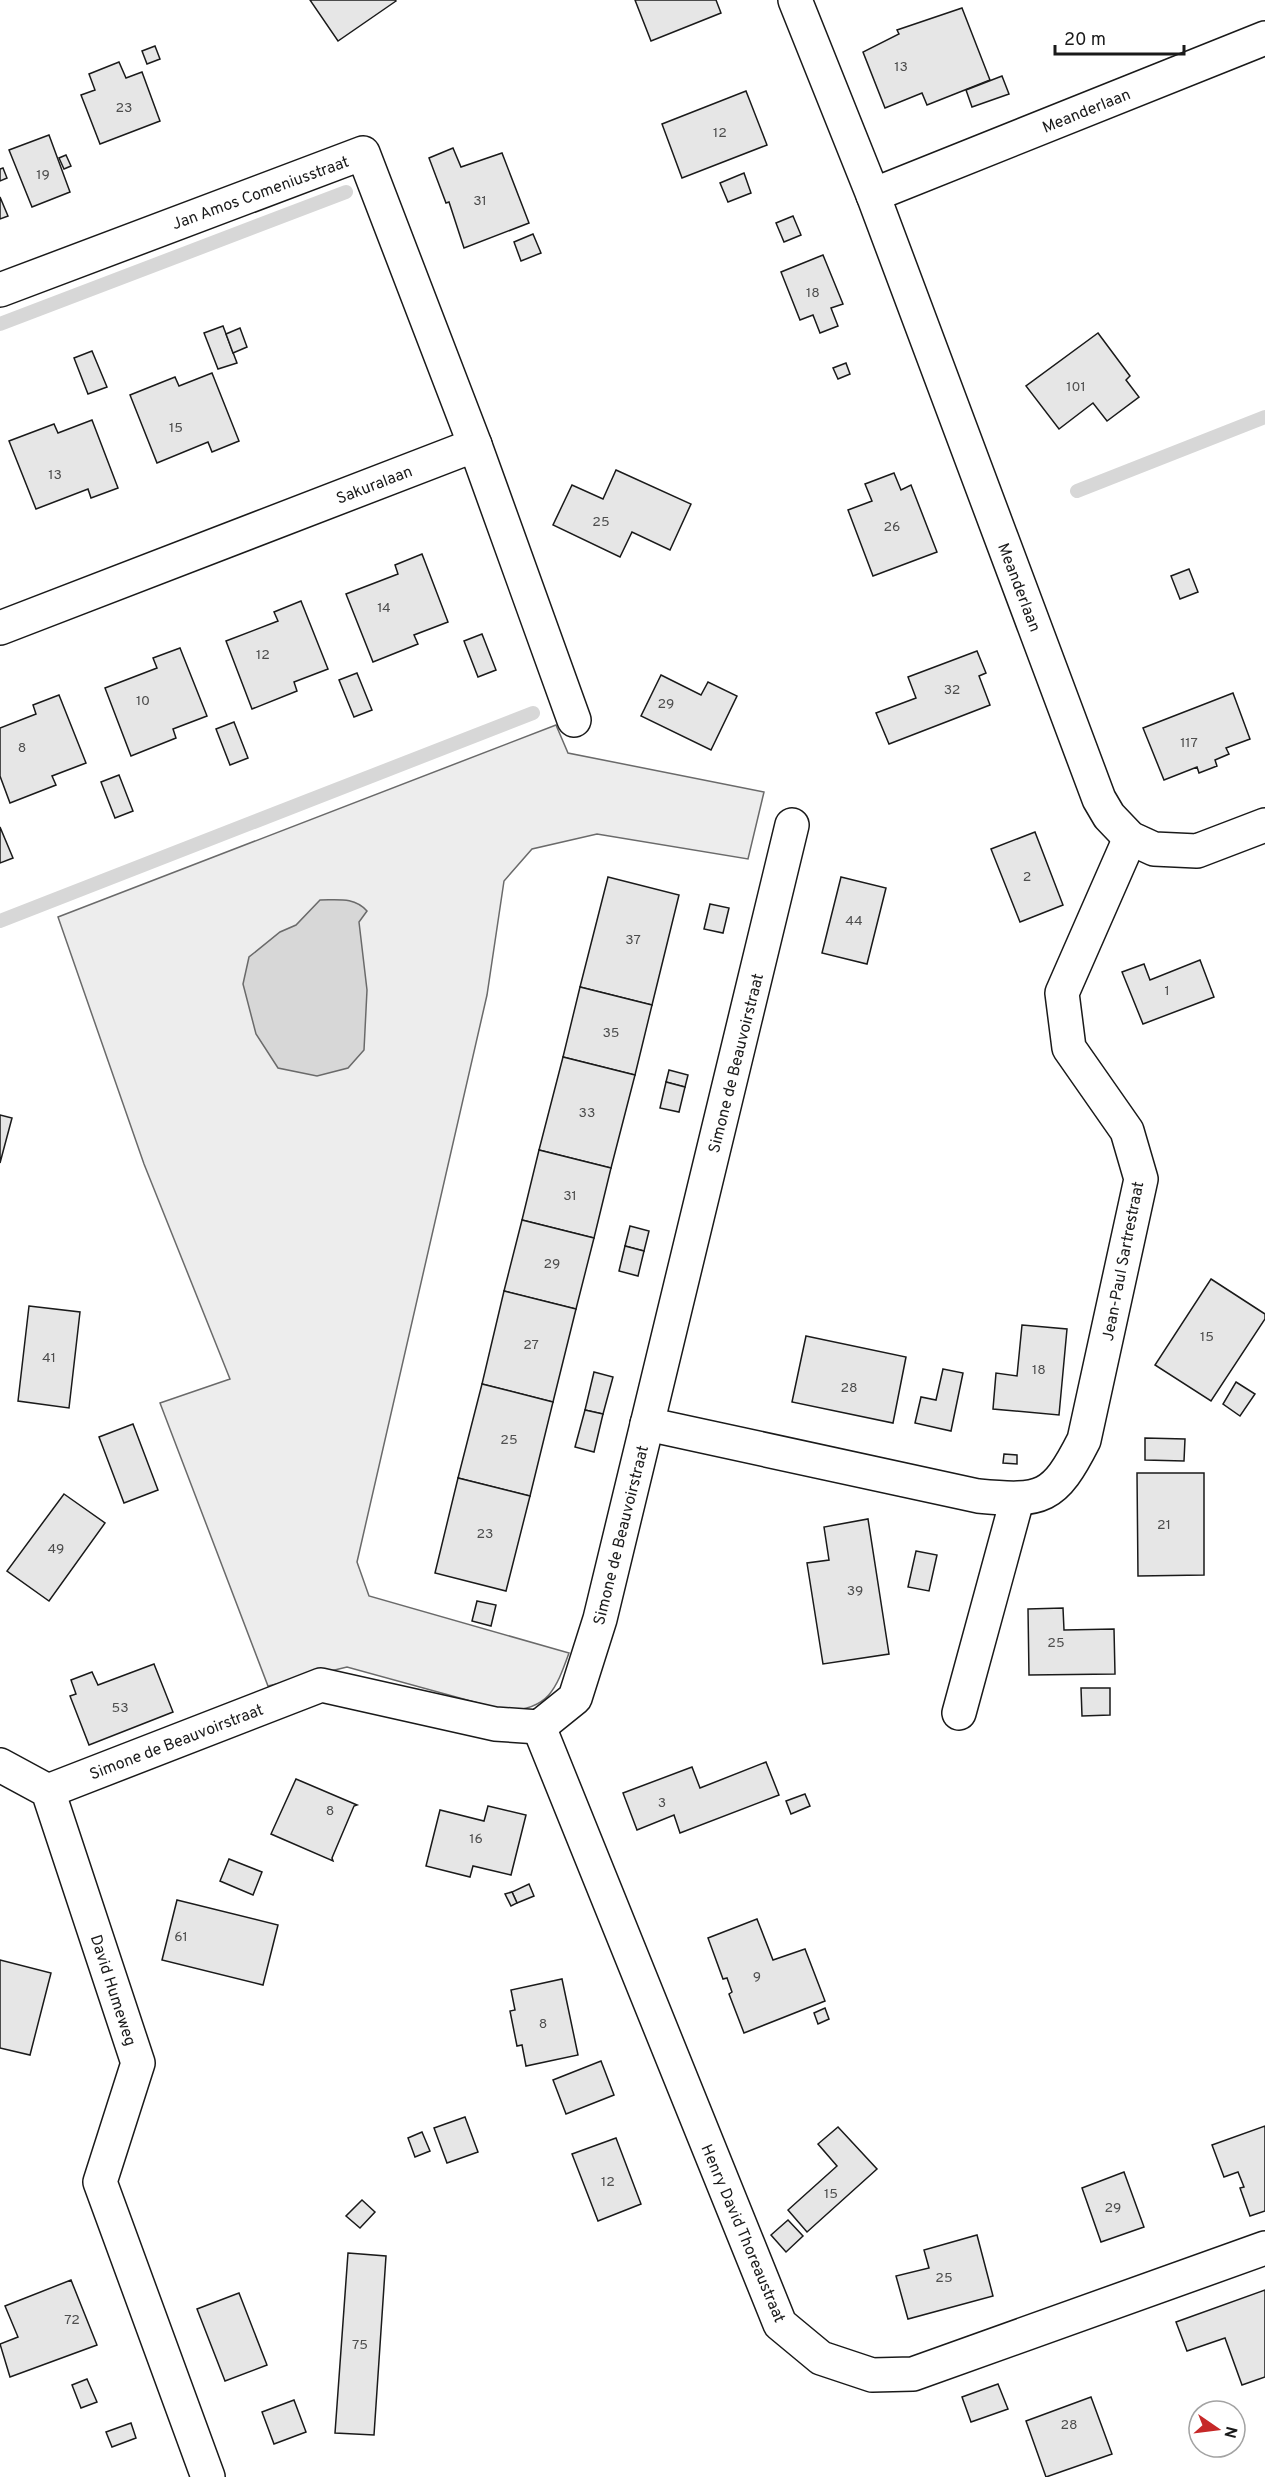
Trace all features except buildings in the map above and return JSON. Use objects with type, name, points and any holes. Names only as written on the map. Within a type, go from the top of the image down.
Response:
[{"type":"street","name":"Meanderlaan","points":[[795,0],[873,195],[1099,799],[1109,816],[1131,838],[1154,849],[1197,851],[1265,825]]},
{"type":"street","name":"Meanderlaan","points":[[873,195],[1265,38]]},
{"type":"street","name":"Jan Amos Comeniusstraat","points":[[0,290],[363,153],[475,445]]},
{"type":"street","name":"Sakuralaan","points":[[0,628],[475,445]]},
{"type":"street","points":[[475,445],[574,720]]},
{"type":"street","name":"Simone de Beauvoirstraat","points":[[48,1791],[321,1685],[495,1725],[539,1727],[575,1698],[600,1619],[792,825]]},
{"type":"street","name":"Jean-Paul Sartrestraat","points":[[647,1424],[978,1496],[1017,1500],[1047,1493],[1067,1474],[1084,1440],[1141,1179],[1127,1131],[1069,1048],[1062,993],[1131,838]]},
{"type":"street","points":[[959,1713],[1017,1500]]},
{"type":"street","name":"Henry David Thoreaustraat","points":[[539,1727],[780,2324],[821,2358],[872,2375],[913,2374],[1265,2248]]},
{"type":"street","points":[[0,1765],[48,1791]]},
{"type":"street","name":"David Humeweg","points":[[48,1791],[138,2063],[100,2182],[208,2477]]},
{"type":"shaded area","points":[[556,725],[568,753],[764,792],[748,859],[597,834],[532,849],[504,881],[487,995],[357,1562],[369,1596],[569,1653],[560,1677],[549,1695],[533,1706],[507,1711],[347,1667],[268,1686],[160,1403],[230,1379],[144,1164],[58,917]]},
{"type":"shaded area","points":[[320,900],[351,901],[367,911],[359,922],[367,990],[364,1050],[348,1068],[317,1076],[278,1068],[256,1034],[243,984],[249,957],[280,932],[296,925]]},
{"type":"waterway","points":[[0,324],[346,192]]},
{"type":"waterway","points":[[1077,491],[1265,417]]},
{"type":"waterway","points":[[0,921],[533,713]]}]
